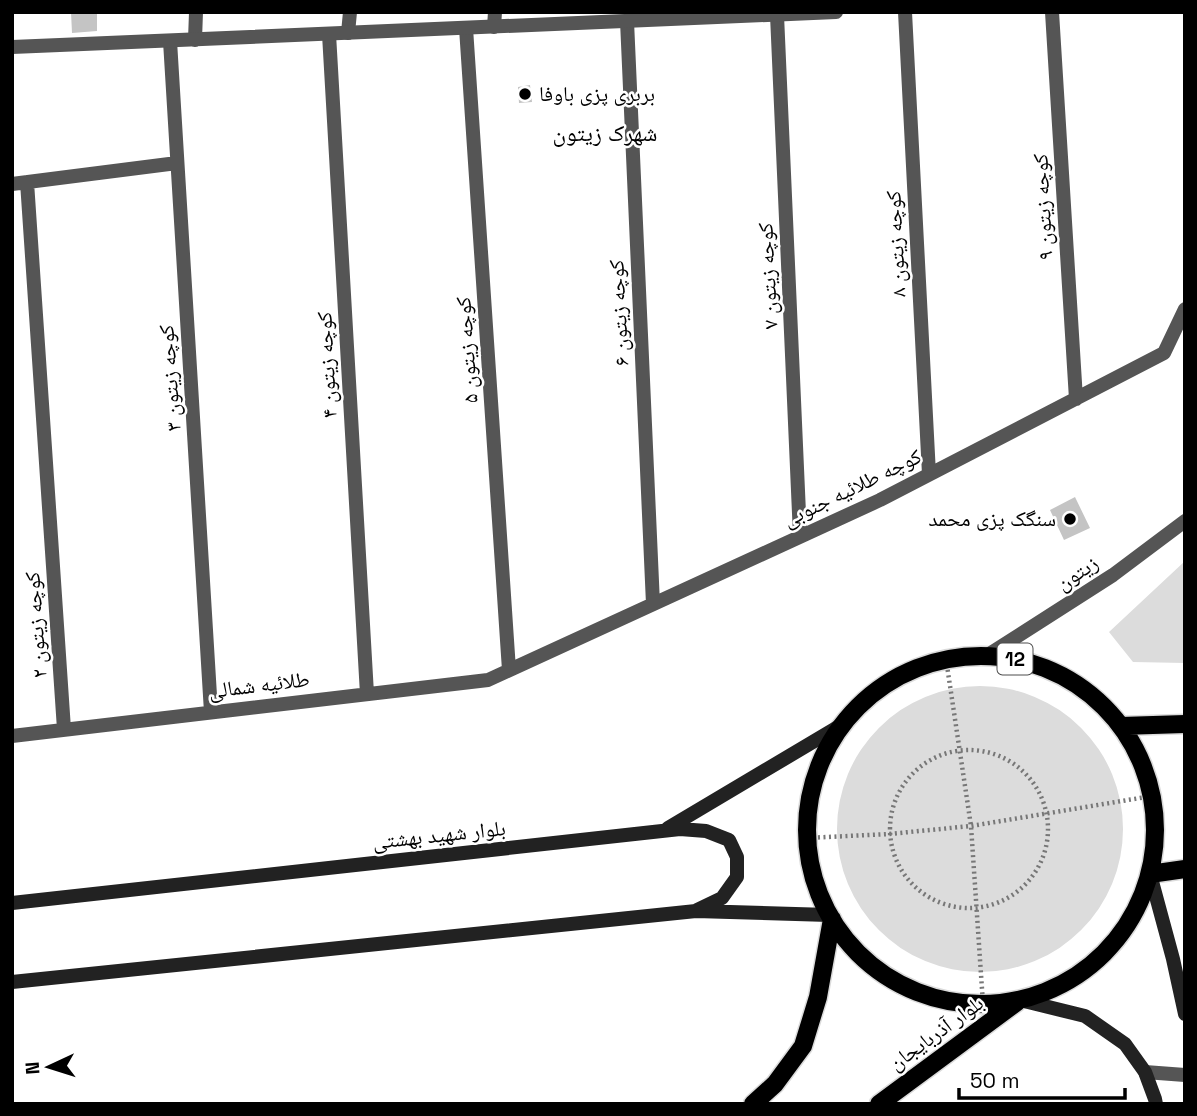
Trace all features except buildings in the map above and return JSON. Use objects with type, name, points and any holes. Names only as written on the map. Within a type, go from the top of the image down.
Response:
[{"type":"main road","name":"12","points":[[988,655],[1019,659],[1048,668],[1076,683],[1100,702],[1121,726],[1140,759],[1152,796],[1155,835],[1150,874],[1132,918],[1103,955],[1064,984],[1020,1000],[983,1005],[947,1001],[912,990],[880,972],[853,948],[830,917],[814,878],[807,838],[810,798],[822,759],[843,724],[871,694],[906,672],[946,659],[988,655]]},
{"type":"main road","name":"بلوار شهید بهشتی","points":[[12,902],[661,832],[843,724]]},
{"type":"main road","points":[[1121,726],[1185,724]]},
{"type":"main road","points":[[661,832],[680,829],[706,831],[729,840],[737,857],[737,877],[722,898],[696,911]]},
{"type":"main road","points":[[1185,869],[1150,874],[1174,959],[1185,1014]]},
{"type":"main road","points":[[12,982],[696,911],[830,917],[818,997],[803,1046],[775,1084],[753,1104]]},
{"type":"main road","points":[[1020,1000],[1085,1016],[1125,1044],[1144,1072],[1156,1104]]},
{"type":"main road","name":"بلوار آذربایجان","points":[[879,1104],[1020,1000]]},
{"type":"street","points":[[195,40],[196,12]]},
{"type":"street","points":[[348,33],[349,12]]},
{"type":"street","points":[[12,47],[466,28],[495,20],[626,21],[665,16],[835,12]]},
{"type":"street","name":"کوچه زیتون ۸","points":[[905,12],[929,474]]},
{"type":"street","name":"کوچه زیتون ۹","points":[[1052,12],[1076,399]]},
{"type":"street","name":"کوچه زیتون ۷","points":[[777,15],[800,536]]},
{"type":"street","name":"کوچه زیتون ۶","points":[[626,21],[653,604]]},
{"type":"street","name":"کوچه زیتون ۵","points":[[466,28],[509,670]]},
{"type":"street","name":"کوچه زیتون ۴","points":[[328,34],[366,694]]},
{"type":"street","name":"کوچه زیتون ۳","points":[[170,41],[211,712]]},
{"type":"street","points":[[19,183],[177,163]]},
{"type":"street","name":"کوچه زیتون ۲","points":[[19,183],[64,729]]},
{"type":"street","name":"کوچه طلائیه جنوبی","points":[[509,670],[880,500],[1164,353],[1185,309]]},
{"type":"street","name":"زيتون","points":[[988,655],[1113,575],[1185,521]]},
{"type":"street","name":"طلائیه شمالی","points":[[12,736],[488,680],[509,670]]},
{"type":"street","points":[[1144,1072],[1185,1075]]},
{"type":"path","points":[[946,659],[971,825],[983,1005]]},
{"type":"path","points":[[960,749],[984,750],[1006,758],[1025,772],[1039,791],[1047,813],[1048,839],[1040,865],[1024,886],[1003,901],[977,908],[952,907],[928,897],[909,881],[895,859],[889,834],[891,810],[901,788],[916,769],[937,755],[960,749]]},
{"type":"path","points":[[807,838],[889,834],[971,825],[1152,796]]},
{"type":"shaded area","points":[[1185,561],[1185,663],[1133,662],[1109,632]]},
{"type":"shaded area","points":[[966,686],[994,686],[1022,692],[1048,703],[1071,718],[1091,738],[1106,761],[1117,787],[1123,829],[1121,857],[1106,897],[1091,920],[1071,940],[1048,955],[1022,966],[994,972],[966,972],[938,966],[912,955],[889,940],[869,920],[854,897],[843,871],[837,843],[837,815],[843,787],[854,761],[869,738],[889,718],[912,703],[938,692]]},
{"type":"place","name":"بربری پزی باوفا","points":[[525,94]]},
{"type":"place","name":"سنگک پزی محمد","points":[[1070,519]]},
{"type":"district","name":"شهرک زیتون","points":[[605,133]]}]
